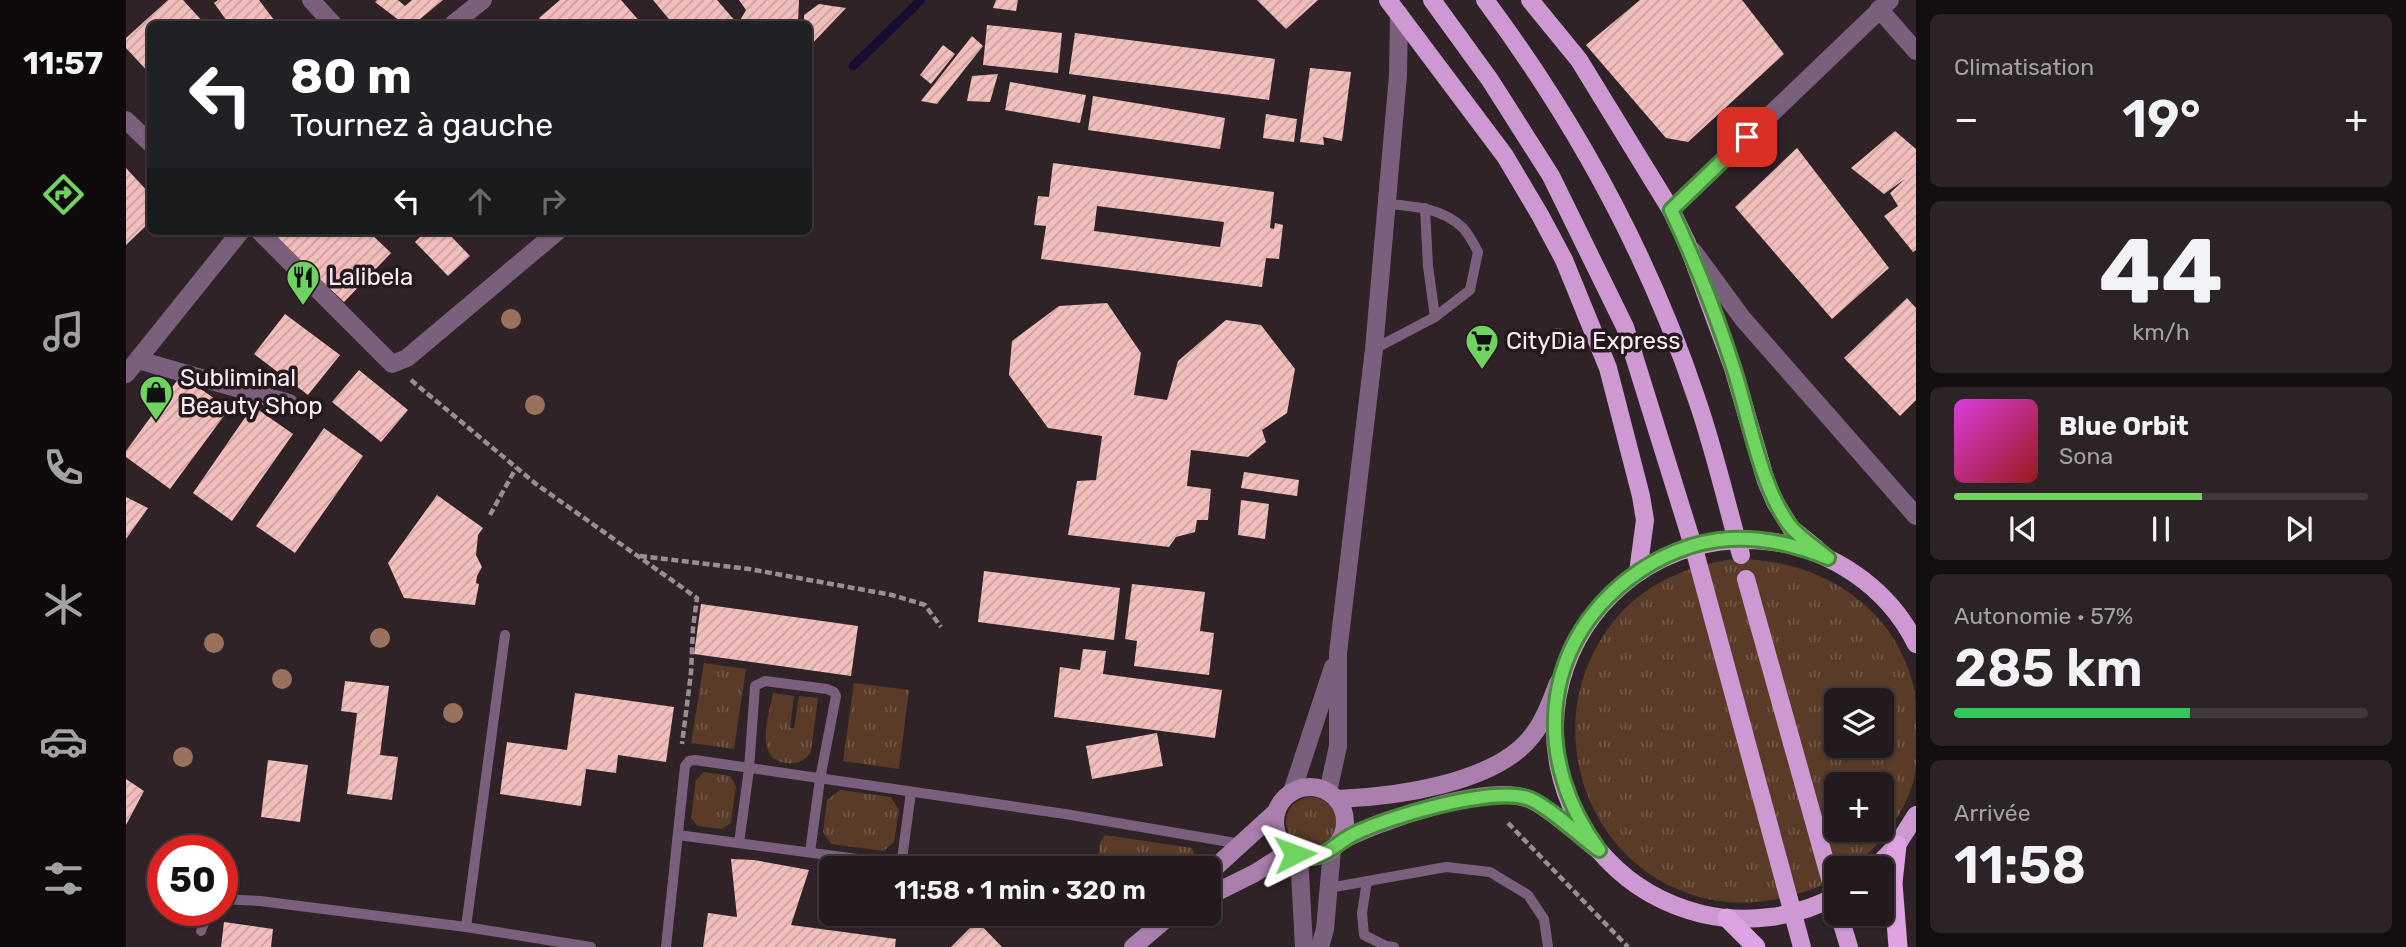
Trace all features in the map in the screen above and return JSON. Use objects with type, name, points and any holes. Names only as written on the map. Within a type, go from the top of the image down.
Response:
[{"type":"highway","points":[[1898,947],[1893,883],[1906,835]]},
{"type":"highway","points":[[1727,918],[1756,947]]},
{"type":"main road","points":[[1432,0],[1490,80],[1551,176],[1625,327],[1695,552],[1802,947]]},
{"type":"main road","points":[[1485,0],[1547,89],[1592,164],[1636,245],[1662,305],[1696,398],[1824,856]]},
{"type":"main road","points":[[1530,0],[1579,60],[1671,210],[1687,243],[1733,368],[1766,481],[1775,502],[1791,528],[1828,558]]},
{"type":"main road","points":[[1394,7],[1504,156],[1540,215],[1580,298],[1608,368],[1641,496],[1645,520],[1638,572]]},
{"type":"main road","points":[[1221,862],[1276,812],[1285,797],[1292,792],[1310,787],[1333,795],[1363,798],[1415,791],[1502,762],[1531,738],[1541,722],[1573,648],[1588,621],[1615,590],[1638,572],[1678,551],[1729,539],[1780,542],[1828,558],[1877,591],[1902,621],[1916,644]]},
{"type":"main road","points":[[1561,677],[1556,702],[1555,729],[1556,755],[1562,781],[1583,829],[1625,876],[1656,897],[1691,911],[1727,918],[1749,919],[1791,913],[1824,902]]},
{"type":"main road","points":[[1333,795],[1343,809],[1346,820],[1345,831],[1336,846]]},
{"type":"main road","points":[[1276,812],[1277,834],[1295,853],[1311,857],[1398,817],[1496,795],[1519,795],[1534,801],[1599,850]]},
{"type":"main road","points":[[1886,856],[1906,835],[1916,815]]},
{"type":"main road","points":[[1221,890],[1295,853]]},
{"type":"main road","points":[[1133,947],[1158,926]]},
{"type":"main road","points":[[1843,926],[1849,947]]},
{"type":"street","points":[[311,0],[330,21]]},
{"type":"street","points":[[457,21],[483,0]]},
{"type":"street","points":[[1671,210],[1884,4],[1916,51]]},
{"type":"street","points":[[1333,795],[1338,747],[1338,653],[1374,349],[1398,75],[1394,7]]},
{"type":"street","points":[[126,120],[147,140]]},
{"type":"street","points":[[126,374],[238,235]]},
{"type":"street","points":[[263,235],[392,364],[407,358],[553,235]]},
{"type":"street","points":[[1687,243],[1743,319],[1916,516]]},
{"type":"street","points":[[138,360],[289,403]]},
{"type":"street","points":[[1292,792],[1338,653]]},
{"type":"street","points":[[1320,947],[1325,929],[1336,846]]},
{"type":"street","points":[[1295,853],[1304,947]]},
{"type":"lane","points":[[1374,349],[1436,317],[1470,290],[1478,251],[1464,229],[1453,220],[1425,208],[1386,204]]},
{"type":"lane","points":[[1425,208],[1428,266],[1436,317]]},
{"type":"lane","points":[[466,927],[505,635]]},
{"type":"lane","points":[[739,843],[749,769],[755,686],[765,681],[827,689],[836,696],[820,779],[810,852]]},
{"type":"lane","points":[[666,947],[685,766],[689,761],[1065,814],[1241,844]]},
{"type":"lane","points":[[678,835],[901,863],[911,792]]},
{"type":"lane","points":[[1329,888],[1446,867],[1490,872],[1528,894],[1544,919],[1548,947]]},
{"type":"lane","points":[[1367,881],[1362,913],[1364,935],[1394,947]]},
{"type":"lane","points":[[238,900],[466,927],[592,947]]},
{"type":"lane","points":[[201,931],[203,926]]},
{"type":"path","points":[[392,364],[516,468],[697,598],[682,747],[689,761]]},
{"type":"path","points":[[490,515],[516,468]]},
{"type":"path","points":[[639,556],[750,569],[892,595],[925,605],[941,627]]},
{"type":"path","points":[[1508,823],[1628,947]]},
{"type":"green space","points":[[1734,559],[1765,561],[1795,567],[1824,578],[1850,593],[1872,612],[1891,635],[1906,662],[1915,693],[1916,714],[1916,767],[1908,796],[1894,822],[1894,772],[1824,772],[1824,842],[1879,842],[1865,856],[1824,856],[1824,884],[1800,893],[1743,903],[1713,900],[1671,886],[1635,863],[1607,832],[1588,796],[1577,756],[1576,714],[1585,673],[1605,633],[1630,603],[1661,582],[1696,567]]},
{"type":"green space","points":[[704,663],[746,669],[734,749],[691,743]]},
{"type":"green space","points":[[854,683],[909,690],[899,769],[843,761]]},
{"type":"green space","points":[[773,693],[794,696],[790,728],[794,728],[799,696],[818,698],[811,752],[801,761],[787,763],[776,760],[770,754],[766,735]]},
{"type":"green space","points":[[704,772],[730,776],[736,786],[731,823],[722,829],[698,826],[691,818],[696,780]]},
{"type":"green space","points":[[840,790],[891,797],[899,810],[894,842],[884,851],[831,844],[823,832],[827,800]]},
{"type":"green space","points":[[1311,797],[1329,804],[1336,822],[1329,840],[1311,847],[1293,840],[1286,822],[1293,804]]},
{"type":"green space","points":[[1105,835],[1192,848],[1195,856],[1098,856],[1100,843]]},
{"type":"building","points":[[168,0],[183,0],[202,21],[147,21],[147,71],[126,48],[126,38]]},
{"type":"building","points":[[218,0],[259,0],[275,21],[227,21],[214,3]]},
{"type":"building","points":[[398,0],[405,6],[412,0],[443,0],[418,21],[400,21],[375,2]]},
{"type":"building","points":[[560,0],[621,0],[639,21],[542,21],[539,18]]},
{"type":"building","points":[[653,0],[717,0],[735,21],[670,21]]},
{"type":"building","points":[[739,0],[799,0],[798,21],[740,21],[746,10]]},
{"type":"building","points":[[996,0],[1018,0],[1016,11],[993,8]]},
{"type":"building","points":[[1257,0],[1318,0],[1286,29]]},
{"type":"building","points":[[1640,0],[1742,0],[1784,54],[1688,142],[1666,138],[1586,45]]},
{"type":"building","points":[[819,4],[846,8],[812,44],[812,21],[804,21],[804,15]]},
{"type":"building","points":[[987,25],[1062,33],[1058,73],[983,65]]},
{"type":"building","points":[[1075,33],[1275,59],[1269,100],[1069,74]]},
{"type":"building","points":[[972,36],[983,46],[937,104],[921,101]]},
{"type":"building","points":[[943,45],[955,54],[931,84],[920,75]]},
{"type":"building","points":[[1310,68],[1351,72],[1342,141],[1323,137],[1324,145],[1300,142]]},
{"type":"building","points":[[998,74],[990,102],[967,101],[972,76]]},
{"type":"building","points":[[1010,82],[1086,95],[1080,123],[1005,110]]},
{"type":"building","points":[[1093,96],[1225,118],[1220,149],[1088,130]]},
{"type":"building","points":[[1266,114],[1297,119],[1294,142],[1263,138]]},
{"type":"building","points":[[1895,131],[1916,149],[1916,250],[1913,252],[1884,216],[1898,206],[1890,193],[1905,179],[1884,194],[1851,168]]},
{"type":"building","points":[[1797,148],[1889,268],[1832,319],[1735,207]]},
{"type":"building","points":[[1053,163],[1274,192],[1270,228],[1274,229],[1275,223],[1283,225],[1279,259],[1266,258],[1262,287],[1041,259],[1046,226],[1034,225],[1038,196],[1049,197]],"holes":[[[1097,206],[1224,222],[1220,247],[1094,231]]]},
{"type":"building","points":[[126,168],[147,191],[147,225],[126,245]]},
{"type":"building","points":[[372,235],[391,253],[344,302],[274,236]]},
{"type":"building","points":[[422,235],[450,235],[470,256],[448,276],[415,242]]},
{"type":"building","points":[[1907,298],[1916,308],[1916,400],[1900,416],[1844,358]]},
{"type":"building","points":[[1107,303],[1141,353],[1134,395],[1167,400],[1178,361],[1226,320],[1261,325],[1295,369],[1287,413],[1262,430],[1266,442],[1248,457],[1191,450],[1187,486],[1211,489],[1208,520],[1197,520],[1195,532],[1176,537],[1169,547],[1068,535],[1077,481],[1096,480],[1102,436],[1048,428],[1009,375],[1012,341],[1059,306]]},
{"type":"building","points":[[285,314],[340,355],[308,395],[254,354]]},
{"type":"building","points":[[359,370],[408,410],[381,442],[332,402]]},
{"type":"building","points":[[181,375],[229,409],[170,489],[126,457],[126,451]]},
{"type":"building","points":[[253,406],[293,434],[232,521],[193,493]]},
{"type":"building","points":[[324,428],[363,456],[295,553],[256,526]]},
{"type":"building","points":[[1244,472],[1299,480],[1297,496],[1241,488]]},
{"type":"building","points":[[437,495],[483,528],[478,535],[476,555],[482,567],[477,576],[476,583],[479,584],[475,605],[404,598],[388,563]]},
{"type":"building","points":[[126,497],[148,508],[126,539]]},
{"type":"building","points":[[1241,500],[1269,504],[1265,539],[1238,535]]},
{"type":"building","points":[[984,571],[1120,588],[1114,640],[978,622]]},
{"type":"building","points":[[1132,584],[1205,592],[1200,631],[1214,633],[1209,675],[1134,666],[1137,641],[1125,639]]},
{"type":"building","points":[[701,604],[858,626],[851,676],[694,654]]},
{"type":"building","points":[[1083,649],[1106,651],[1103,674],[1222,690],[1215,738],[1054,717],[1060,667],[1080,670]]},
{"type":"building","points":[[345,681],[389,686],[380,755],[398,757],[392,800],[347,794],[357,713],[341,711]]},
{"type":"building","points":[[575,693],[674,707],[666,762],[618,755],[616,773],[586,769],[581,806],[500,794],[507,742],[567,750]]},
{"type":"building","points":[[1157,733],[1163,766],[1092,779],[1086,746]]},
{"type":"building","points":[[268,760],[308,765],[300,822],[261,817]]},
{"type":"building","points":[[126,779],[144,791],[126,825]]},
{"type":"building","points":[[731,859],[754,860],[809,870],[791,925],[896,939],[895,947],[703,947],[708,913],[737,917]]},
{"type":"building","points":[[238,924],[273,929],[271,947],[221,947],[224,926]]},
{"type":"building","points":[[972,926],[982,926],[1002,947],[951,947]]},
{"type":"waterway","points":[[853,66],[921,0]]},
{"type":"place","name":"Lalibela","points":[[303,307]]},
{"type":"place","name":"CityDia Express","points":[[1482,371]]},
{"type":"place","name":"Subliminal Beauty Shop","points":[[156,422]]},
{"type":"route","points":[[1295,854],[1311,857],[1322,855],[1356,833],[1398,817],[1496,795],[1519,795],[1534,801],[1599,850],[1583,829],[1571,806],[1556,755],[1555,729],[1556,702],[1568,657],[1601,604],[1653,562],[1703,544],[1729,539],[1780,542],[1805,548],[1828,558],[1791,528],[1775,502],[1766,481],[1733,368],[1687,243],[1671,210],[1747,137]]}]
